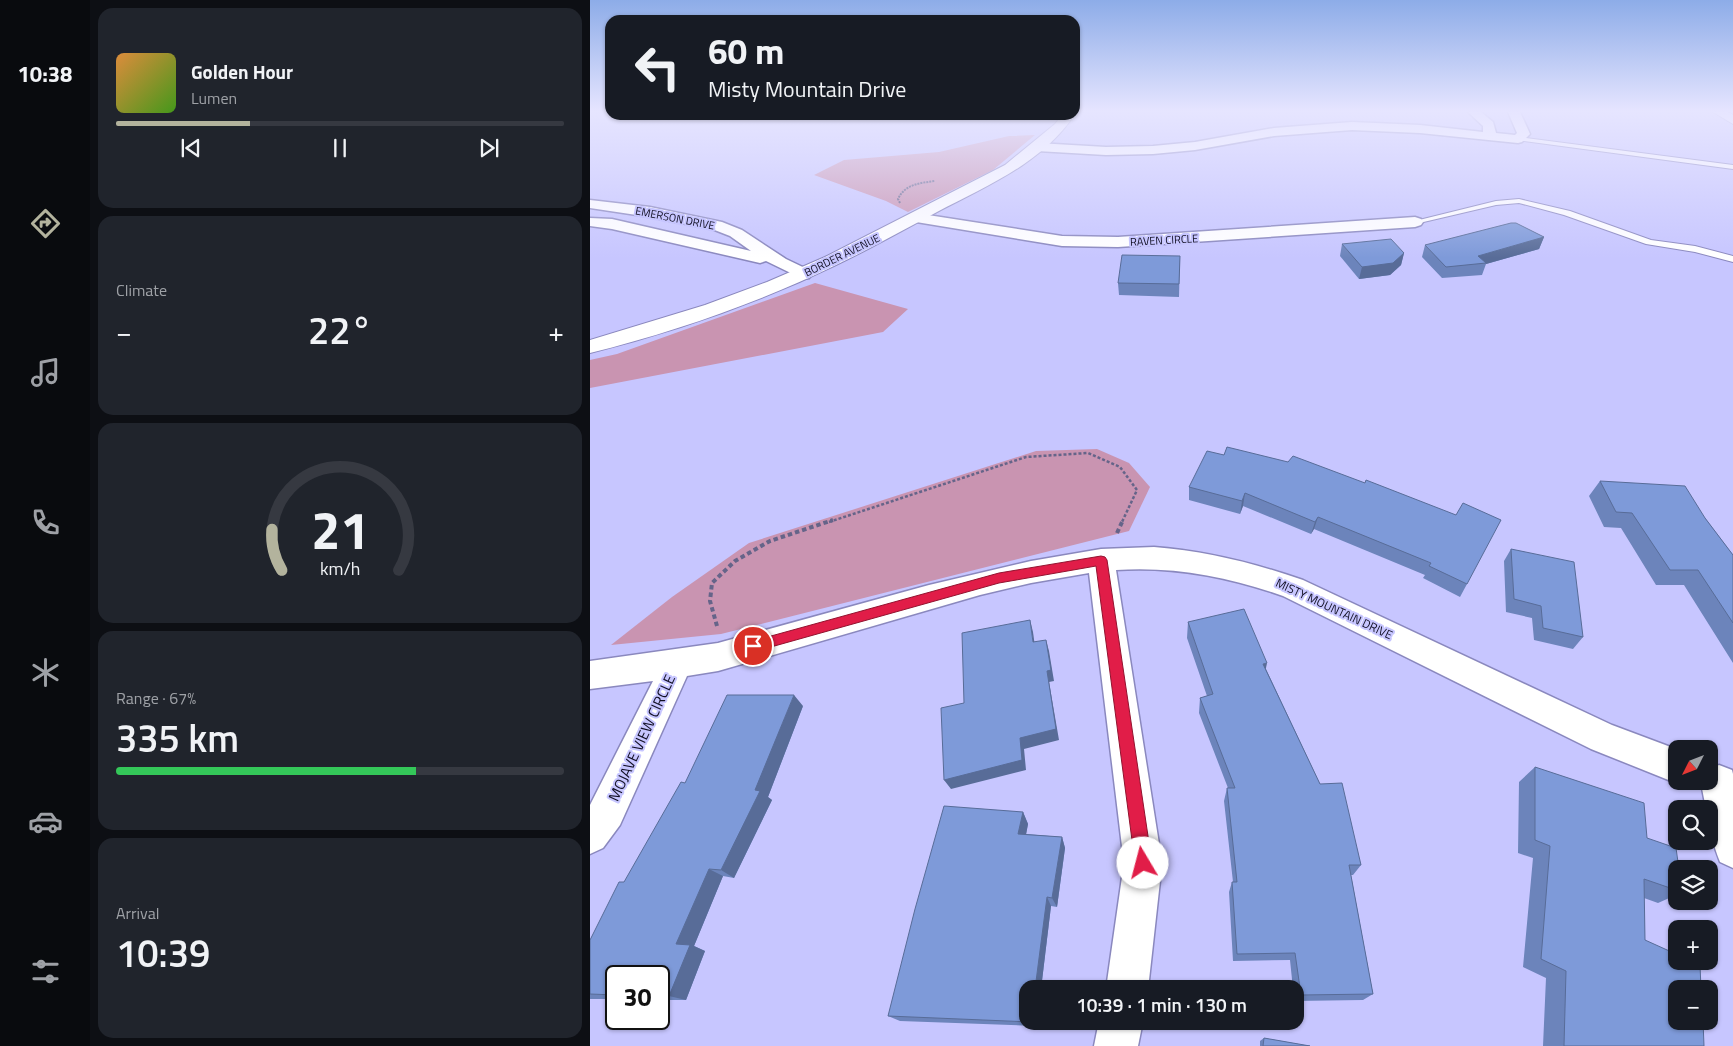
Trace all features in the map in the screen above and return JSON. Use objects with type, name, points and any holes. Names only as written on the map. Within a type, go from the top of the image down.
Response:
[{"type":"street","name":"BORDER AVENUE","points":[[590,347],[733,301],[803,274],[915,218],[1010,168],[1019,161]]},
{"type":"street","name":"EMERSON DRIVE","points":[[590,204],[650,212],[716,225],[736,234],[780,264]]},
{"type":"street","name":"RAVEN CIRCLE","points":[[915,218],[1062,241],[1118,242],[1297,232],[1415,222]]},
{"type":"street","name":"EMERSON DRIVE","points":[[590,222],[612,224],[719,248],[780,264],[803,274]]},
{"type":"street","name":"MISTY MOUNTAIN DRIVE","points":[[590,675],[677,664],[718,656],[1108,548],[1135,558],[1188,561],[1249,572],[1293,588],[1603,738],[1668,763]]},
{"type":"street","points":[[1108,548],[1143,863],[1127,980]]},
{"type":"street","name":"MOJAVE VIEW CIRCLE","points":[[590,835],[607,812],[677,664]]},
{"type":"street","points":[[1720,782],[1733,848]]},
{"type":"street","points":[[1116,1046],[1119,1030]]},
{"type":"lane","points":[[1685,161],[1733,167]]},
{"type":"lane","points":[[1415,222],[1496,203],[1519,201],[1567,214],[1650,242],[1695,249],[1733,259]]},
{"type":"path","points":[[718,630],[710,600],[712,583],[735,562],[770,541],[1026,457],[1088,453],[1120,467],[1137,490],[1108,548]]},
{"type":"shaded area","points":[[842,161],[1004,161],[993,170],[908,212],[886,201],[814,175]]},
{"type":"shaded area","points":[[815,283],[908,309],[883,332],[590,388],[590,360],[617,354]]},
{"type":"shaded area","points":[[1097,449],[1129,463],[1150,487],[1129,531],[721,634],[611,645],[672,597],[749,543],[1036,451]]},
{"type":"building","points":[[1516,223],[1544,237],[1478,256],[1486,263],[1446,267],[1425,245]]},
{"type":"building","points":[[1391,239],[1404,253],[1393,263],[1362,267],[1342,244]]},
{"type":"building","points":[[1122,255],[1180,256],[1179,284],[1118,283]]},
{"type":"building","points":[[1227,447],[1288,462],[1293,456],[1365,483],[1366,480],[1456,515],[1463,503],[1501,520],[1467,584],[1429,566],[1431,563],[1318,517],[1315,522],[1245,493],[1242,501],[1189,487],[1207,451],[1224,455]]},
{"type":"building","points":[[1600,481],[1685,486],[1705,518],[1733,555],[1733,623],[1698,570],[1670,570],[1632,513],[1616,512]]},
{"type":"building","points":[[1511,549],[1574,562],[1583,637],[1543,628],[1541,606],[1514,599]]},
{"type":"building","points":[[1244,609],[1267,663],[1263,664],[1320,784],[1342,783],[1361,865],[1349,865],[1373,994],[1304,995],[1304,980],[1299,980],[1295,953],[1237,954],[1232,882],[1237,882],[1227,788],[1235,788],[1200,698],[1213,694],[1188,622]]},
{"type":"building","points":[[1030,620],[1033,642],[1046,640],[1051,670],[1047,671],[1056,729],[1020,738],[1022,760],[944,780],[941,708],[964,703],[962,633]]},
{"type":"building","points":[[727,695],[794,695],[755,790],[760,791],[721,870],[709,869],[676,944],[690,945],[670,994],[670,965],[605,965],[605,995],[590,994],[590,940],[619,882],[624,882],[681,782],[685,783]]},
{"type":"building","points":[[1535,767],[1644,803],[1647,838],[1668,845],[1668,850],[1676,850],[1678,860],[1668,860],[1668,887],[1644,879],[1645,940],[1668,950],[1668,970],[1700,970],[1701,980],[1668,980],[1668,1030],[1703,1030],[1704,1046],[1564,1046],[1566,971],[1541,959],[1550,846],[1535,840]]},
{"type":"building","points":[[944,806],[1023,812],[1018,834],[1062,837],[1052,898],[1047,897],[1036,980],[1019,980],[1019,1021],[888,1016]]},
{"type":"building","points":[[1264,1038],[1310,1046],[1263,1046]]},
{"type":"route","points":[[753,646],[999,578],[1101,560],[1143,863]]}]
